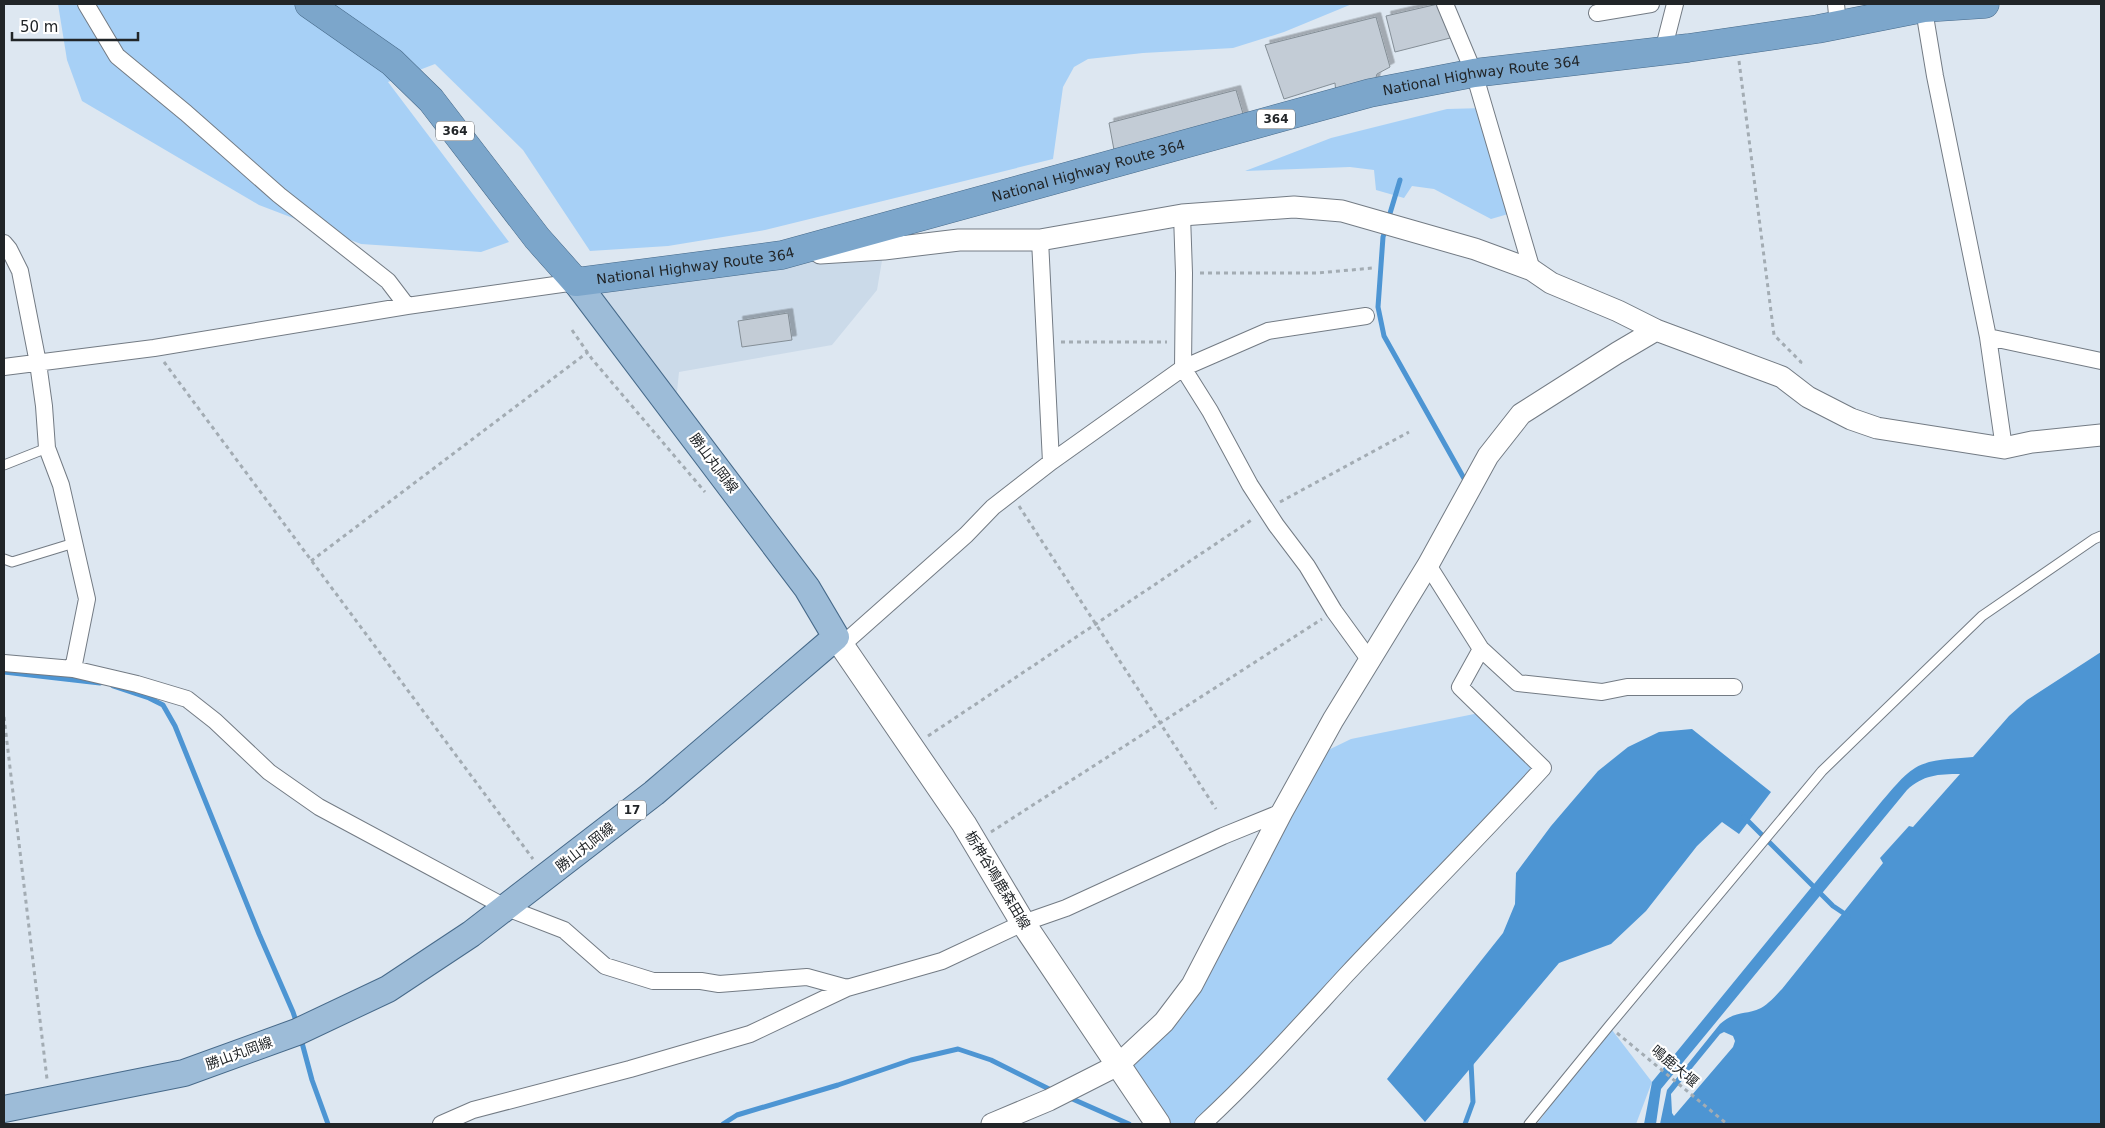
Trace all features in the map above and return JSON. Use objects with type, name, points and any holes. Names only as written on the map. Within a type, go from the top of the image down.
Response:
[{"type":"highway","name":"National Highway Route 364","points":[[309,4],[392,62],[431,100],[537,238],[576,282],[782,255],[1370,93],[1474,73],[1737,41],[1837,14],[1924,6],[1985,4]]},
{"type":"main road","name":"勝山丸岡線","points":[[4,1109],[184,1073],[296,1032],[388,989],[471,934],[546,878],[654,793],[839,641],[806,588],[576,282]]},
{"type":"main road","name":"栃神谷鳴鹿森田線","points":[[839,641],[976,842],[1023,923],[1158,1124]]},
{"type":"street","points":[[86,4],[117,56],[186,113],[278,195],[388,281],[407,306]]},
{"type":"street","points":[[1445,4],[1474,73],[1532,270]]},
{"type":"street","points":[[1597,13],[1651,4]]},
{"type":"street","points":[[1663,51],[1675,4]]},
{"type":"street","points":[[1924,6],[1935,76],[1988,336],[2004,448]]},
{"type":"street","points":[[782,255],[884,249],[959,240],[1040,240],[1182,215],[1294,207],[1342,211],[1475,249],[1532,270],[1551,283],[1618,311],[1656,330],[1782,377],[1808,398],[1851,419],[1877,428],[2004,448],[2032,442],[2101,435]]},
{"type":"street","points":[[1182,215],[1184,273],[1183,368],[1266,510],[1307,566],[1334,611],[1371,662]]},
{"type":"street","points":[[1040,240],[1051,462]]},
{"type":"street","points":[[4,243],[20,272],[38,363],[47,448],[61,485],[86,599],[73,669]]},
{"type":"street","points":[[4,368],[154,348],[407,306],[576,282]]},
{"type":"street","points":[[839,641],[1010,493],[1183,368],[1268,331],[1366,316]]},
{"type":"street","points":[[992,1124],[1050,1100],[1118,1064],[1164,1022],[1192,985],[1282,812],[1333,720],[1371,662],[1428,565],[1488,456],[1521,414],[1656,330]]},
{"type":"street","points":[[1988,336],[2101,361]]},
{"type":"street","points":[[1428,565],[1481,649],[1518,683],[1602,692],[1627,687],[1734,687]]},
{"type":"street","points":[[1203,1124],[1272,1056],[1543,768],[1460,687],[1481,649]]},
{"type":"street","points":[[4,663],[73,669],[138,684],[187,699],[215,721],[269,772],[319,807],[507,908],[564,930],[605,966],[653,981],[719,984],[807,977],[847,988]]},
{"type":"street","points":[[441,1124],[473,1110],[630,1069],[750,1034],[847,988],[942,961],[1023,923],[1066,908],[1223,836],[1282,812]]},
{"type":"lane","points":[[4,465],[47,448]]},
{"type":"lane","points":[[1529,1124],[1822,771],[1982,616],[2101,536]]},
{"type":"lane","points":[[4,558],[12,562],[74,543]]},
{"type":"path","points":[[1737,41],[1774,335],[1801,362],[1792,385]]},
{"type":"path","points":[[1184,273],[1317,273],[1374,268]]},
{"type":"path","points":[[572,330],[588,352],[706,493]]},
{"type":"path","points":[[1045,342],[1183,342]]},
{"type":"path","points":[[154,348],[546,878]]},
{"type":"path","points":[[312,561],[588,352]]},
{"type":"path","points":[[911,747],[1266,510],[1408,432]]},
{"type":"path","points":[[1010,493],[1216,809]]},
{"type":"path","points":[[976,842],[1334,611]]},
{"type":"path","points":[[4,717],[49,1099]]},
{"type":"path","name":"鳴鹿大堰","points":[[1609,1026],[1727,1124]]},
{"type":"shaded area","points":[[58,4],[1352,4],[1284,32],[1233,48],[1143,53],[1088,59],[1074,67],[1063,87],[1053,159],[765,230],[668,246],[590,251],[523,150],[435,64],[388,82],[509,242],[481,252],[361,244],[259,205],[82,101],[67,60]]},
{"type":"shaded area","points":[[1484,108],[1515,212],[1491,219],[1434,189],[1412,186],[1404,198],[1376,190],[1374,170],[1350,167],[1245,171],[1331,138],[1447,109]]},
{"type":"shaded area","points":[[884,249],[877,290],[832,345],[679,372],[676,402],[576,282]]},
{"type":"shaded area","points":[[2101,652],[2101,1124],[1660,1124],[1667,1090],[1720,1024],[1737,1014],[1761,1008],[1782,989],[1883,863],[1880,858],[1909,826],[1913,827],[1960,774],[1945,774],[1925,778],[1907,790],[1661,1089],[1656,1124],[1644,1124],[1652,1082],[1897,783],[1910,771],[1928,762],[1973,757],[2009,716],[2027,700]],"holes":[[[1724,1032],[1733,1036],[1735,1041],[1733,1047],[1674,1116],[1672,1113],[1671,1094],[1720,1034]]]},
{"type":"shaded area","points":[[1484,712],[1543,768],[1203,1124],[1158,1124],[1118,1065],[1164,1022],[1320,754],[1351,739]]},
{"type":"shaded area","points":[[1692,729],[1771,792],[1739,834],[1722,822],[1697,846],[1646,911],[1611,944],[1559,963],[1425,1122],[1387,1079],[1503,933],[1515,904],[1516,873],[1551,826],[1598,771],[1628,747],[1659,732]]},
{"type":"shaded area","points":[[1609,1026],[1652,1082],[1636,1124],[1537,1124]]},
{"type":"building","points":[[1438,4],[1458,36],[1395,52],[1386,16]]},
{"type":"building","points":[[1376,17],[1390,67],[1377,74],[1374,84],[1336,94],[1335,83],[1284,99],[1265,45]]},
{"type":"building","points":[[1236,90],[1244,117],[1114,150],[1109,123]]},
{"type":"building","points":[[788,313],[792,340],[742,347],[738,321]]},
{"type":"waterway","points":[[1388,220],[1400,180]]},
{"type":"waterway","points":[[1386,228],[1383,237],[1378,307],[1384,336],[1466,482]]},
{"type":"waterway","points":[[4,672],[100,683]]},
{"type":"waterway","points":[[113,686],[149,698],[163,705],[175,726],[297,1024]]},
{"type":"waterway","points":[[1744,817],[1833,906],[1848,916]]},
{"type":"waterway","points":[[301,1039],[312,1080],[328,1124]]},
{"type":"waterway","points":[[723,1124],[737,1115],[838,1085],[911,1060],[958,1049],[991,1060],[1053,1091]]},
{"type":"waterway","points":[[1465,1124],[1473,1102],[1471,1063]]},
{"type":"waterway","points":[[1068,1097],[1129,1124]]}]
